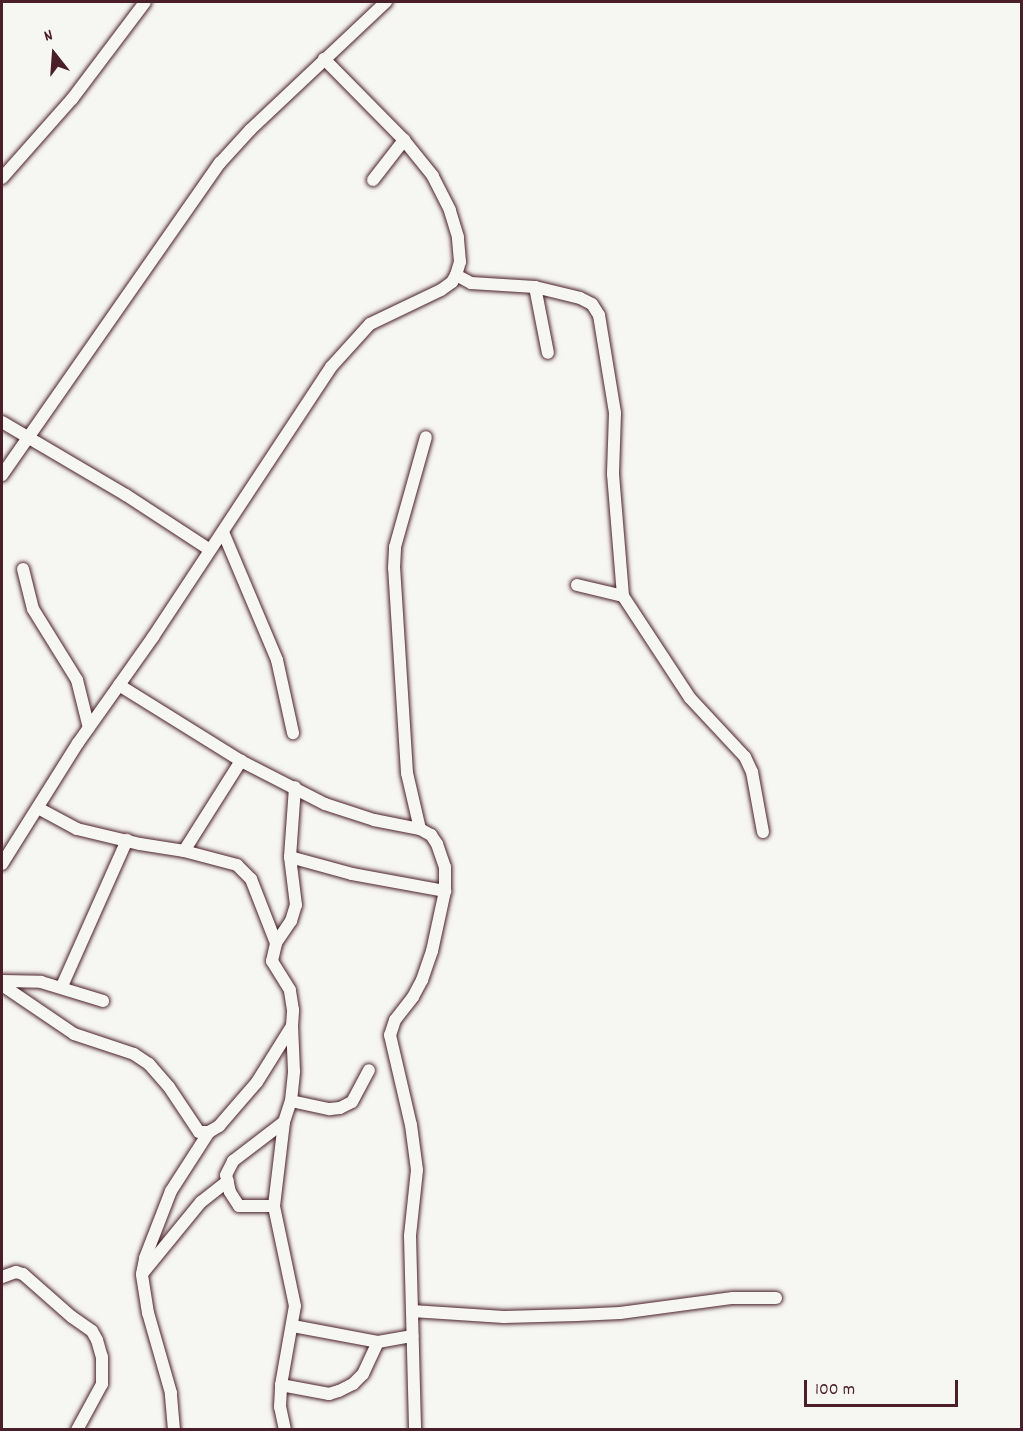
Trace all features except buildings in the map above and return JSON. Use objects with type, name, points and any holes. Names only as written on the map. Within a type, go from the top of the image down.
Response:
[{"type":"street","points":[[2,178],[72,99],[145,2]]},
{"type":"street","points":[[2,475],[220,163],[250,130],[386,2]]},
{"type":"street","points":[[2,864],[89,728],[223,532],[331,367],[351,342],[370,324],[441,290],[456,275],[460,250],[450,210],[433,176],[404,140],[324,59]]},
{"type":"street","points":[[373,180],[404,140]]},
{"type":"street","points":[[456,275],[471,283],[535,287],[580,298],[592,304],[599,315],[615,413],[613,474],[623,596],[690,698],[745,757],[752,771],[763,832]]},
{"type":"street","points":[[535,287],[548,353]]},
{"type":"street","points":[[2,422],[126,495],[210,550]]},
{"type":"street","points":[[420,829],[407,773],[394,568],[395,547],[426,437]]},
{"type":"street","points":[[223,532],[277,660],[293,733]]},
{"type":"street","points":[[23,569],[33,609],[77,680],[89,728]]},
{"type":"street","points":[[577,585],[623,596]]},
{"type":"street","points":[[119,686],[242,761],[325,804],[348,813],[420,829],[431,835],[438,844],[445,867],[445,891],[428,964],[413,998],[395,1020],[390,1035],[411,1125],[417,1170],[410,1236],[415,1430]]},
{"type":"street","points":[[184,851],[242,761]]},
{"type":"street","points":[[285,1430],[280,1407],[281,1385],[295,1306],[274,1206],[284,1122],[291,1101],[294,1071],[290,990],[272,961],[276,943],[291,921],[296,905],[290,857],[295,787]]},
{"type":"street","points":[[38,808],[77,829],[225,860],[245,871],[256,890],[276,943]]},
{"type":"street","points":[[62,986],[126,840]]},
{"type":"street","points":[[290,857],[352,874],[445,891]]},
{"type":"street","points":[[2,983],[41,982],[62,986],[103,1001]]},
{"type":"street","points":[[2,983],[74,1034],[134,1054],[148,1064],[169,1087],[199,1132],[209,1132]]},
{"type":"street","points":[[174,1430],[171,1393],[148,1313],[142,1274],[145,1258],[171,1191],[209,1132],[219,1126],[246,1097],[292,1026]]},
{"type":"street","points":[[291,1101],[330,1109],[340,1108],[352,1102],[369,1070]]},
{"type":"street","points":[[274,1206],[239,1206],[234,1202],[228,1181],[228,1166],[284,1122]]},
{"type":"street","points":[[142,1274],[201,1202],[228,1181]]},
{"type":"street","points":[[2,1277],[16,1272],[23,1274],[72,1317],[92,1331],[97,1340],[102,1357],[102,1384],[78,1430]]},
{"type":"street","points":[[412,1311],[504,1317],[609,1313],[733,1298],[776,1298]]},
{"type":"street","points":[[293,1326],[378,1342],[412,1336]]},
{"type":"street","points":[[281,1385],[329,1394],[339,1391],[353,1384],[363,1374],[378,1342]]}]
